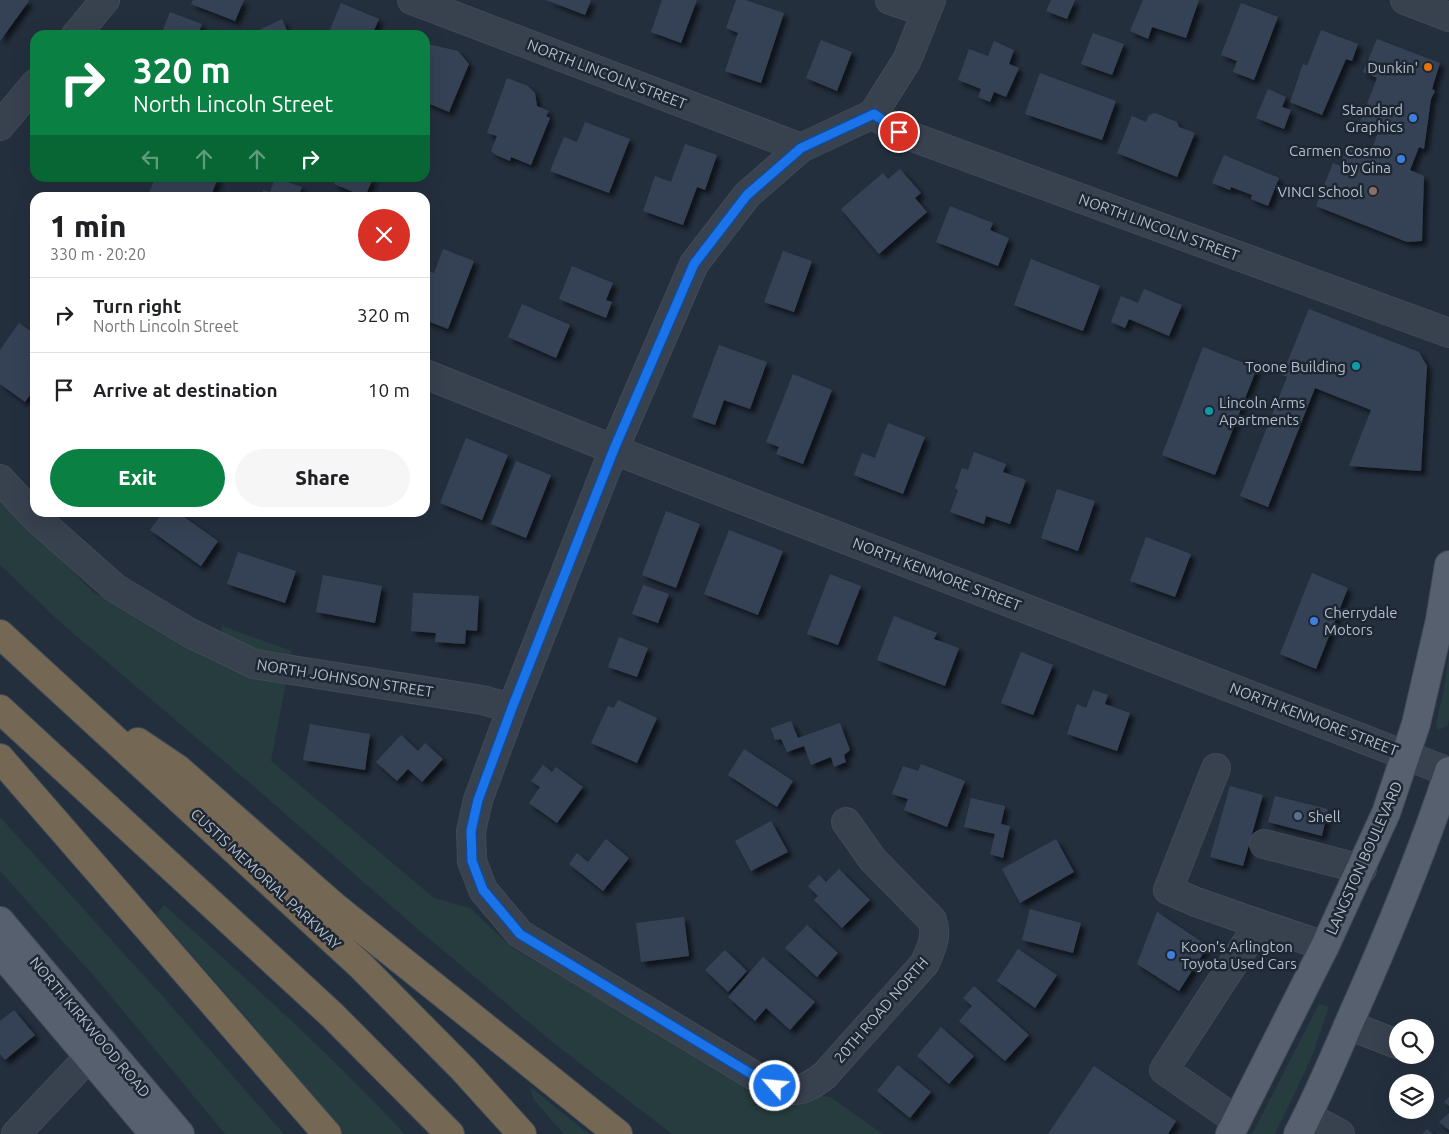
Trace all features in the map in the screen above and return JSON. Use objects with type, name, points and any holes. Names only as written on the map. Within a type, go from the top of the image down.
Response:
[{"type":"highway","name":"CUSTIS MEMORIAL PARKWAY","points":[[0,634],[360,965],[464,1070],[522,1134]]},
{"type":"highway","points":[[62,691],[178,769],[335,907],[618,1134]]},
{"type":"highway","points":[[0,709],[332,1015],[450,1134]]},
{"type":"highway","points":[[0,758],[327,1134]]},
{"type":"main road","name":"LANGSTON BOULEVARD","points":[[1233,1127],[1325,946],[1386,814],[1407,755],[1425,690],[1440,620],[1449,565]]},
{"type":"main road","points":[[1303,1125],[1410,882],[1449,772]]},
{"type":"main road","name":"NORTH KIRKWOOD ROAD","points":[[0,921],[96,1049],[154,1134]]},
{"type":"main road","name":"NORTH KIRKWOOD ROAD","points":[[0,952],[180,1134]]},
{"type":"street","points":[[80,30],[105,0]]},
{"type":"street","name":"NORTH LINCOLN STREET","points":[[412,0],[801,148]]},
{"type":"street","points":[[512,708],[614,449],[694,264],[747,195],[801,148],[874,114],[906,60],[928,6],[890,0]]},
{"type":"street","points":[[1405,0],[1449,17]]},
{"type":"street","points":[[0,126],[30,90]]},
{"type":"street","name":"NORTH LINCOLN STREET","points":[[874,114],[899,132],[1449,333]]},
{"type":"street","name":"NORTH KENMORE STREET","points":[[430,376],[1449,772]]},
{"type":"street","name":"NORTH JOHNSON STREET","points":[[0,479],[30,511]]},
{"type":"street","name":"NORTH JOHNSON STREET","points":[[36,517],[115,588],[190,634],[254,664],[482,700],[512,708]]},
{"type":"street","name":"20TH ROAD NORTH","points":[[512,708],[478,800],[471,831],[472,861],[483,890],[520,934],[758,1078],[786,1090],[804,1089],[825,1074],[925,963],[935,940],[935,928],[932,920],[873,860],[846,822]]},
{"type":"street","points":[[1216,768],[1168,890],[1196,902],[1325,946]]},
{"type":"street","points":[[1264,844],[1362,869]]},
{"type":"street","points":[[1233,1127],[1164,1070],[1259,924]]},
{"type":"street","points":[[1348,1025],[1389,1041]]},
{"type":"street","points":[[16,1134],[96,1049]]},
{"type":"street","points":[[1303,1125],[1340,1134]]},
{"type":"green space","points":[[0,497],[93,592],[214,661],[222,626],[292,651],[271,761],[434,898],[470,908],[511,947],[617,1010],[788,1091],[830,1097],[883,1134],[672,1134],[551,1041],[60,622],[0,565]]},
{"type":"green space","points":[[1449,652],[1449,719],[1448,725],[1439,730],[1436,725]]},
{"type":"green space","points":[[0,817],[284,1134],[225,1134],[100,983],[0,871]]},
{"type":"green space","points":[[164,905],[317,1045],[405,1134],[340,1134],[253,1025],[156,914]]},
{"type":"green space","points":[[1319,1004],[1329,1007],[1311,1059],[1275,1134],[1252,1134]]},
{"type":"green space","points":[[529,1086],[589,1134],[564,1134],[534,1100]]},
{"type":"building","points":[[0,0],[29,1],[0,41]]},
{"type":"building","points":[[193,0],[244,0],[235,21],[191,4]]},
{"type":"building","points":[[546,0],[591,0],[585,15]]},
{"type":"building","points":[[662,0],[697,0],[681,43],[651,32]]},
{"type":"building","points":[[736,0],[745,0],[784,13],[761,83],[725,71],[738,33],[726,28]]},
{"type":"building","points":[[1051,0],[1075,0],[1067,19],[1046,11]]},
{"type":"building","points":[[1143,0],[1199,0],[1186,38],[1152,27],[1148,39],[1130,31]]},
{"type":"building","points":[[341,3],[379,19],[374,30],[330,30]]},
{"type":"building","points":[[1241,3],[1278,17],[1254,80],[1233,72],[1237,61],[1221,55]]},
{"type":"building","points":[[170,12],[202,24],[200,30],[163,30]]},
{"type":"building","points":[[282,19],[287,30],[259,30]]},
{"type":"building","points":[[1321,30],[1358,44],[1352,61],[1346,59],[1322,115],[1290,102],[1303,64],[1307,66]]},
{"type":"building","points":[[1093,33],[1124,44],[1112,75],[1081,64]]},
{"type":"building","points":[[1377,39],[1440,63],[1432,89],[1435,91],[1431,99],[1424,149],[1419,147],[1410,170],[1424,176],[1422,241],[1407,242],[1316,206],[1333,163],[1340,166],[1347,145],[1370,155],[1378,132],[1359,125],[1377,78],[1363,72]]},
{"type":"building","points":[[821,40],[852,52],[837,91],[806,78]]},
{"type":"building","points":[[994,41],[1014,50],[1009,64],[1019,68],[1006,97],[994,92],[990,102],[978,97],[981,89],[958,80],[969,49],[988,56]]},
{"type":"building","points":[[430,44],[458,51],[469,64],[449,112],[430,104]]},
{"type":"building","points":[[1040,73],[1116,101],[1102,140],[1025,114]]},
{"type":"building","points":[[507,78],[528,86],[535,93],[537,106],[549,111],[546,116],[550,118],[531,165],[511,157],[510,161],[491,151],[497,136],[487,133]]},
{"type":"building","points":[[1268,89],[1286,97],[1282,107],[1291,110],[1284,129],[1256,118]]},
{"type":"building","points":[[1155,113],[1177,122],[1179,127],[1195,133],[1177,177],[1117,153],[1132,116],[1146,122],[1149,115]]},
{"type":"building","points":[[585,122],[630,139],[609,193],[550,171],[564,137],[577,142]]},
{"type":"building","points":[[685,144],[717,155],[705,190],[697,187],[683,225],[643,211],[655,176],[671,182]]},
{"type":"building","points":[[1224,155],[1279,178],[1268,206],[1251,199],[1252,195],[1231,187],[1230,190],[1212,183]]},
{"type":"building","points":[[900,169],[921,193],[915,198],[927,212],[879,254],[841,209],[883,173],[888,179]]},
{"type":"building","points":[[153,182],[216,182],[212,192],[149,192]]},
{"type":"building","points":[[274,182],[287,182],[302,187],[300,192],[270,192]]},
{"type":"building","points":[[335,182],[371,182],[367,192],[353,192],[334,184]]},
{"type":"building","points":[[950,206],[993,223],[990,230],[1009,238],[998,266],[936,242]]},
{"type":"building","points":[[443,249],[474,261],[448,329],[430,322],[430,271],[434,273]]},
{"type":"building","points":[[783,251],[812,261],[794,312],[764,302]]},
{"type":"building","points":[[1031,259],[1100,286],[1083,331],[1014,305]]},
{"type":"building","points":[[572,266],[613,283],[606,300],[612,302],[606,318],[559,299]]},
{"type":"building","points":[[1144,289],[1182,305],[1169,336],[1129,319],[1125,328],[1111,322],[1121,296],[1138,303]]},
{"type":"building","points":[[522,304],[570,325],[556,358],[508,337]]},
{"type":"building","points":[[1309,309],[1419,352],[1427,366],[1421,471],[1349,466],[1371,410],[1315,388],[1268,507],[1240,496],[1287,377],[1282,375]]},
{"type":"building","points":[[19,323],[30,331],[30,395],[25,402],[0,384],[0,350]]},
{"type":"building","points":[[719,345],[767,362],[750,409],[724,400],[715,425],[692,417]]},
{"type":"building","name":"Lincoln Arms Apartments","points":[[1203,347],[1257,368],[1215,475],[1162,455]]},
{"type":"building","points":[[793,374],[832,390],[803,464],[776,454],[779,447],[766,442]]},
{"type":"building","points":[[888,423],[925,437],[903,494],[854,475],[862,453],[875,458]]},
{"type":"building","points":[[466,438],[508,455],[482,520],[440,503]]},
{"type":"building","points":[[974,452],[1006,464],[1003,472],[1026,480],[1010,524],[986,516],[984,524],[950,512],[958,490],[955,488],[962,468],[968,470]]},
{"type":"building","points":[[516,461],[551,475],[526,538],[491,524]]},
{"type":"building","points":[[1057,489],[1095,501],[1078,551],[1041,538]]},
{"type":"building","points":[[666,511],[700,524],[676,588],[642,575]]},
{"type":"building","points":[[159,517],[184,517],[218,541],[201,566],[150,530]]},
{"type":"building","points":[[729,530],[783,551],[758,615],[704,594]]},
{"type":"building","points":[[1146,537],[1191,554],[1175,597],[1130,581]]},
{"type":"building","points":[[238,552],[296,571],[285,603],[227,584]]},
{"type":"building","name":"Cherrydale Motors","points":[[1312,573],[1348,588],[1316,669],[1280,654]]},
{"type":"building","points":[[830,574],[861,586],[838,645],[807,634]]},
{"type":"building","points":[[323,575],[382,586],[375,623],[316,612]]},
{"type":"building","points":[[643,585],[669,594],[658,623],[632,614]]},
{"type":"building","points":[[413,593],[479,596],[477,631],[466,630],[465,644],[435,642],[436,633],[411,631]]},
{"type":"building","points":[[894,616],[937,633],[934,639],[959,648],[945,686],[877,660]]},
{"type":"building","points":[[619,637],[648,648],[637,677],[608,667]]},
{"type":"building","points":[[1021,652],[1053,665],[1033,715],[1001,703]]},
{"type":"building","points":[[1093,690],[1108,695],[1105,704],[1130,713],[1117,751],[1067,734],[1077,704],[1086,708]]},
{"type":"building","points":[[618,700],[657,718],[637,763],[591,743],[608,706],[614,708]]},
{"type":"building","points":[[791,721],[798,738],[840,723],[850,750],[844,755],[846,762],[834,767],[831,757],[811,765],[804,746],[787,752],[781,739],[775,740],[771,728]]},
{"type":"building","points":[[310,724],[370,734],[365,770],[303,760]]},
{"type":"building","points":[[401,735],[418,751],[425,743],[443,759],[422,782],[408,769],[397,781],[376,762]]},
{"type":"building","points":[[744,749],[793,781],[777,807],[728,775]]},
{"type":"building","points":[[921,764],[965,781],[947,827],[904,810],[908,799],[892,794],[903,766],[918,771]]},
{"type":"building","points":[[543,765],[552,772],[556,767],[583,787],[557,823],[529,803],[540,787],[531,781]]},
{"type":"building","points":[[1230,786],[1263,795],[1243,866],[1210,857]]},
{"type":"building","name":"Shell","points":[[1275,796],[1328,809],[1322,836],[1268,822]]},
{"type":"building","points":[[971,798],[1005,806],[1001,824],[1010,826],[1003,858],[990,854],[995,834],[964,827]]},
{"type":"building","points":[[771,821],[788,852],[751,871],[735,841]]},
{"type":"building","points":[[606,839],[629,858],[603,891],[569,864],[577,853],[588,862]]},
{"type":"building","points":[[1056,839],[1074,872],[1020,903],[1002,869]]},
{"type":"building","points":[[839,869],[870,900],[842,928],[814,900],[818,896],[808,886],[819,875],[826,882]]},
{"type":"building","points":[[1030,909],[1081,923],[1073,953],[1022,940]]},
{"type":"building","name":"Koon's Arlington Toyota Used Cars","points":[[1157,912],[1208,946],[1179,991],[1137,964]]},
{"type":"building","points":[[684,917],[689,956],[641,962],[636,923]]},
{"type":"building","points":[[807,925],[838,953],[817,977],[785,948]]},
{"type":"building","points":[[1018,949],[1057,975],[1035,1008],[997,981]]},
{"type":"building","points":[[725,950],[747,971],[728,992],[705,970]]},
{"type":"building","points":[[763,957],[815,1002],[790,1030],[766,1008],[755,1021],[728,997]]},
{"type":"building","points":[[974,986],[1029,1035],[1005,1061],[959,1021],[972,1006],[963,998]]},
{"type":"building","points":[[14,1010],[35,1035],[5,1060],[0,1054],[0,1021]]},
{"type":"building","points":[[941,1027],[974,1056],[949,1084],[917,1056]]},
{"type":"building","points":[[898,1065],[931,1092],[910,1118],[877,1091]]},
{"type":"building","points":[[1094,1066],[1176,1121],[1168,1134],[1048,1134]]},
{"type":"building","points":[[1449,1097],[1449,1106],[1444,1102]]},
{"type":"building","points":[[1449,1113],[1449,1130],[1439,1122]]},
{"type":"building","points":[[1427,1129],[1433,1134],[1422,1134]]},
{"type":"place","name":"Dunkin'","points":[[1428,67]]},
{"type":"place","name":"Standard Graphics","points":[[1413,118]]},
{"type":"place","name":"Carmen Cosmo by Gina","points":[[1401,159]]},
{"type":"place","name":"VINCI School","points":[[1373,191]]},
{"type":"place","name":"Toone Building","points":[[1356,366]]},
{"type":"place","name":"Lincoln Arms Apartments","points":[[1209,411]]},
{"type":"place","name":"Cherrydale Motors","points":[[1314,621]]},
{"type":"place","name":"Shell","points":[[1298,816]]},
{"type":"place","name":"Koon's Arlington Toyota Used Cars","points":[[1171,955]]},
{"type":"route","points":[[775,1086],[758,1078],[520,934],[483,890],[472,861],[471,831],[478,800],[512,708],[614,449],[694,264],[747,195],[801,148],[874,114],[899,132]]}]
